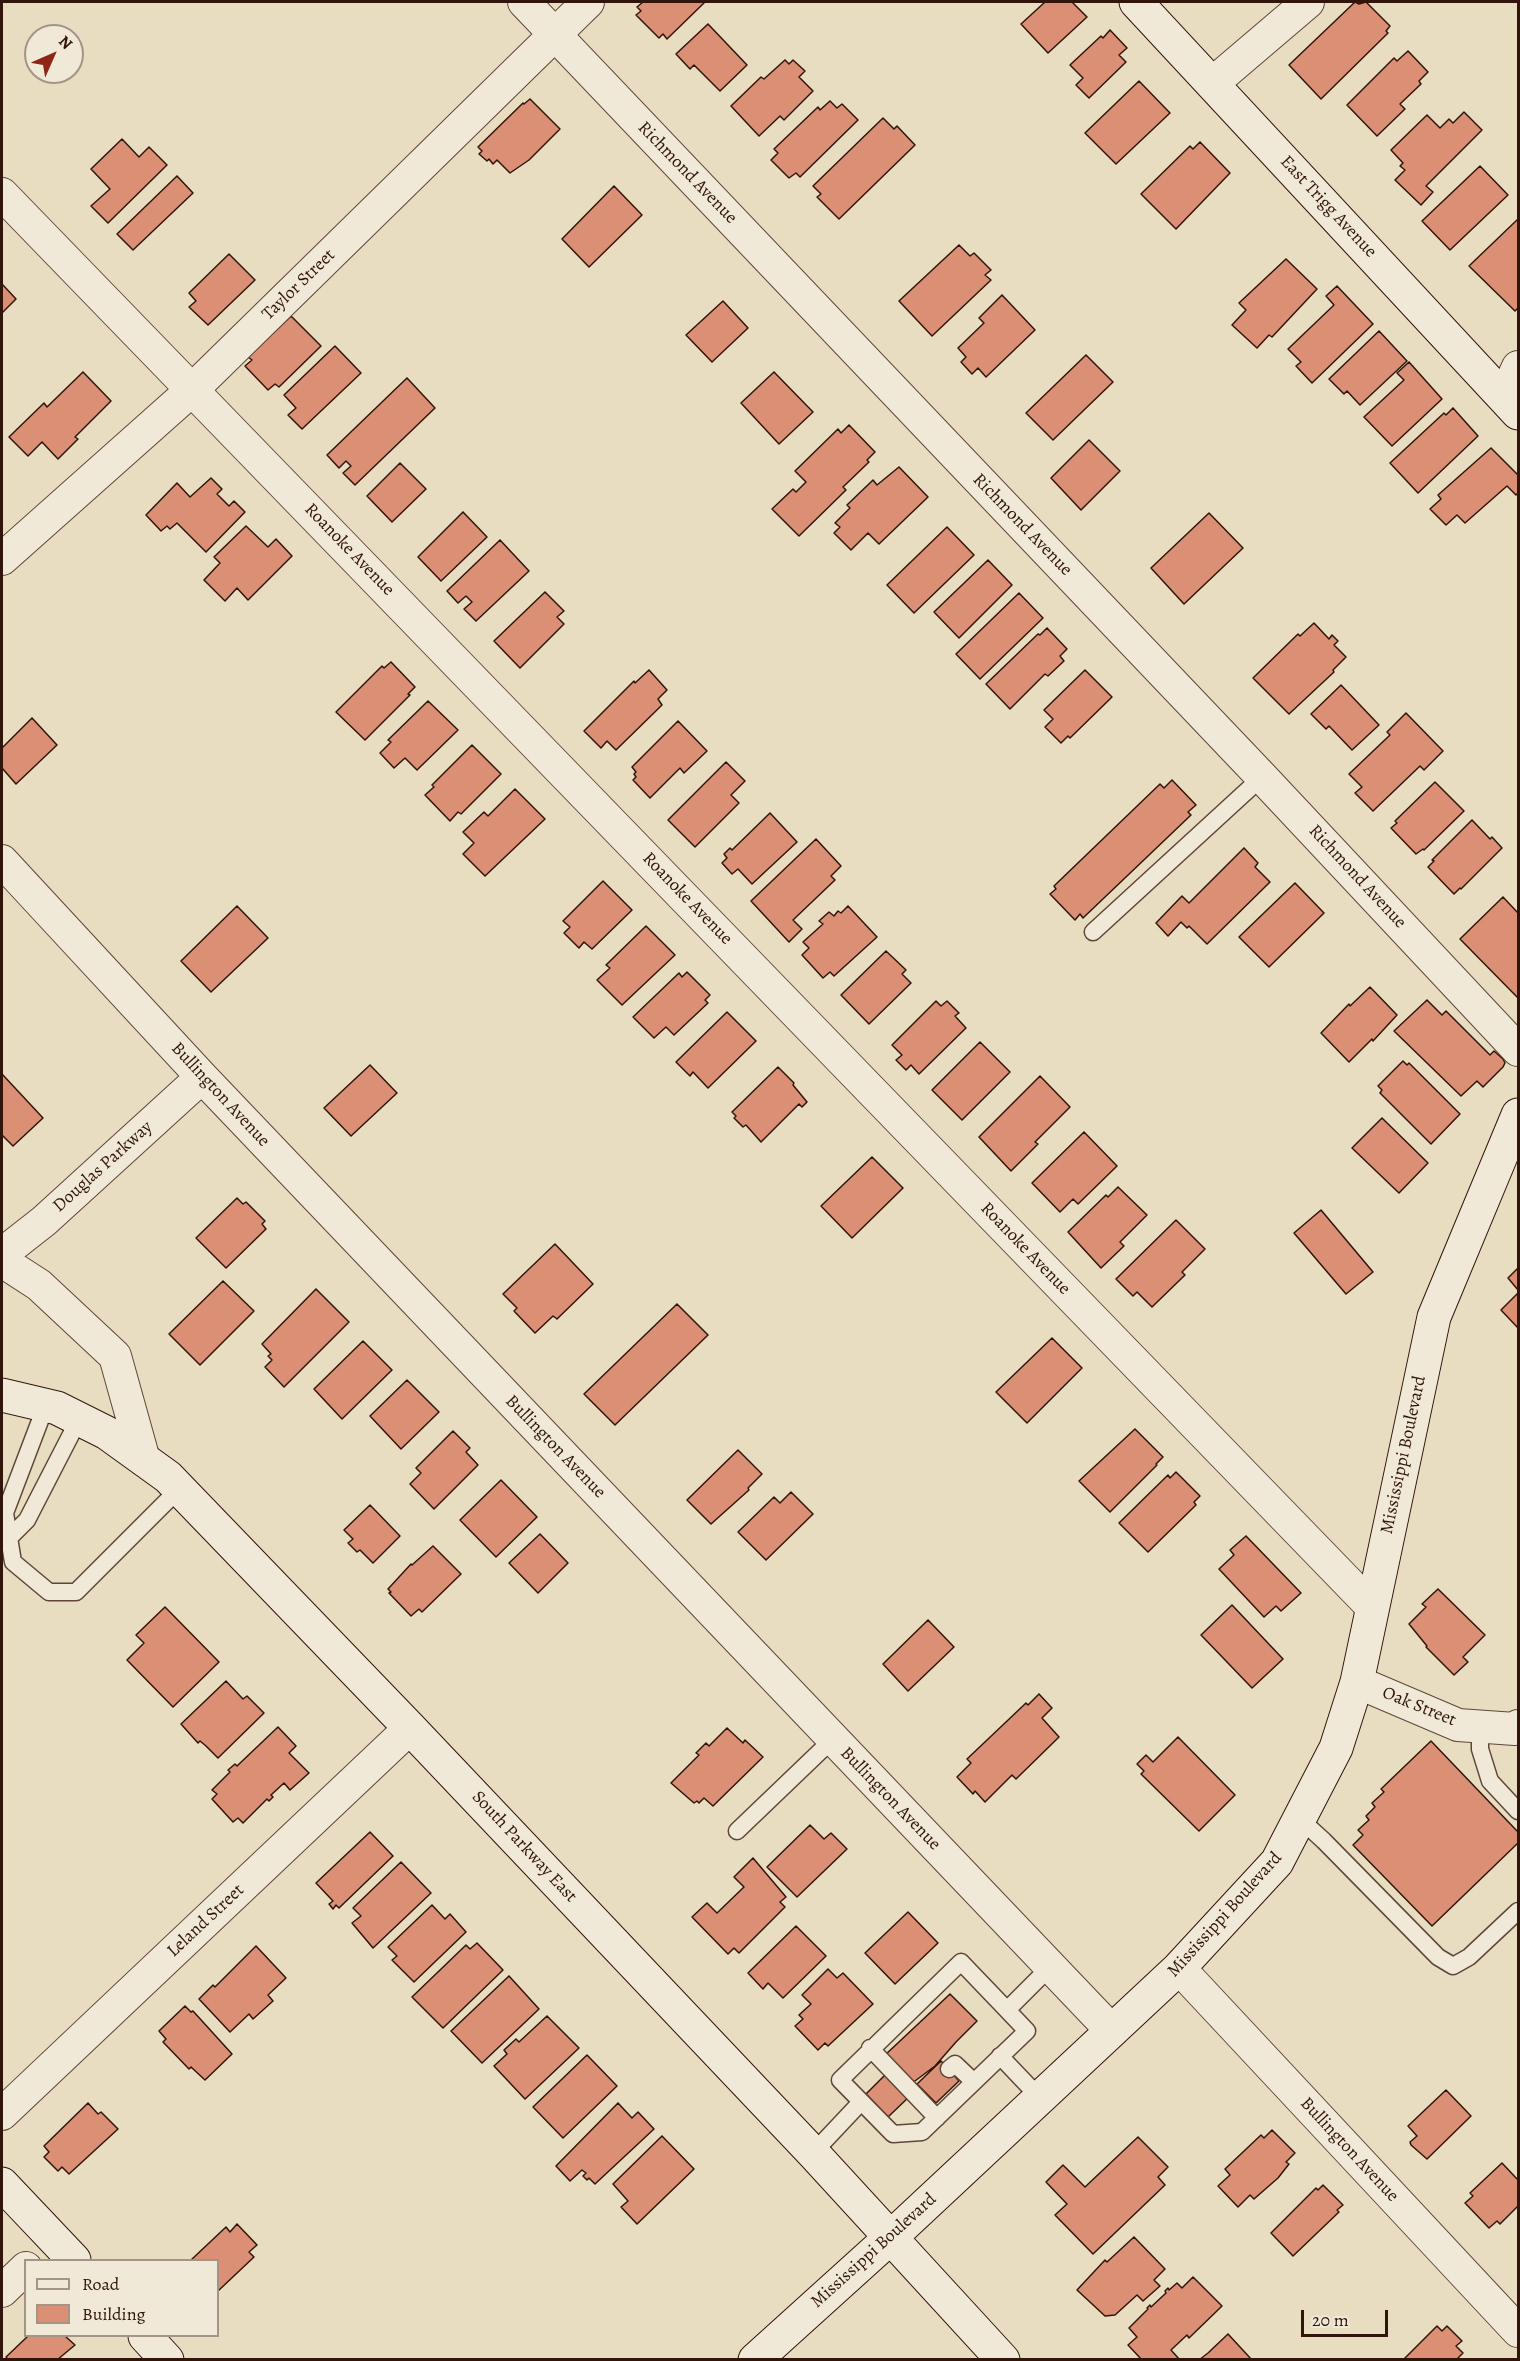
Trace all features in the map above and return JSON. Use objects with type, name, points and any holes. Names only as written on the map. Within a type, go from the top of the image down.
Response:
[{"type":"main road","name":"East Trigg Avenue","points":[[1136,2],[1511,405]]},
{"type":"main road","name":"Mississippi Boulevard","points":[[755,2360],[891,2237],[1179,1968],[1277,1862],[1336,1748],[1357,1682],[1371,1606],[1434,1317],[1518,1115]]},
{"type":"main road","name":"South Parkway East","points":[[2,1395],[46,1405],[79,1419],[107,1433],[168,1477],[411,1728],[813,2153],[1003,2360]]},
{"type":"main road","points":[[2,2184],[55,2254]]},
{"type":"main road","points":[[146,2337],[167,2360]]},
{"type":"street","name":"Richmond Avenue","points":[[524,2],[1262,777],[1518,1050]]},
{"type":"street","name":"Taylor Street","points":[[2,560],[193,389],[588,2]]},
{"type":"street","points":[[1213,83],[1308,2]]},
{"type":"street","name":"Roanoke Avenue","points":[[2,194],[1371,1606]]},
{"type":"street","points":[[1511,405],[1518,367]]},
{"type":"street","name":"Bullington Avenue","points":[[2,861],[202,1077],[1112,2031]]},
{"type":"street","name":"Douglas Parkway","points":[[2,1254],[44,1221],[202,1077]]},
{"type":"street","points":[[2,1261],[39,1285],[115,1356],[144,1460]]},
{"type":"street","name":"Oak Street","points":[[1357,1682],[1458,1725],[1515,1729],[1518,1726]]},
{"type":"street","name":"Leland Street","points":[[2,2114],[411,1728]]},
{"type":"street","name":"Bullington Avenue","points":[[1179,1968],[1518,2331]]},
{"type":"street","points":[[2,2291],[24,2270]]},
{"type":"lane","points":[[1093,932],[1262,777]]},
{"type":"lane","points":[[46,1405],[5,1513],[13,1562],[49,1592],[76,1592],[179,1489]]},
{"type":"lane","points":[[10,1537],[27,1520],[79,1419]]},
{"type":"lane","points":[[1480,1726],[1480,1749],[1490,1781],[1518,1811]]},
{"type":"lane","points":[[737,1831],[833,1738]]},
{"type":"lane","points":[[1300,1819],[1438,1957],[1453,1966],[1469,1957],[1518,1911]]},
{"type":"lane","points":[[961,1962],[1007,2010],[1027,2031],[922,2132],[893,2134],[840,2080],[870,2048],[961,1962]]},
{"type":"lane","points":[[1007,2010],[1050,1967]]},
{"type":"lane","points":[[870,2048],[922,2095],[937,2118]]},
{"type":"lane","points":[[1000,2056],[1040,2098]]},
{"type":"lane","points":[[949,2070],[955,2064],[974,2082]]},
{"type":"lane","points":[[813,2153],[861,2102]]},
{"type":"building","points":[[643,2],[705,2],[667,39],[663,34],[659,38],[636,15],[641,11],[637,7]]},
{"type":"building","points":[[1045,2],[1072,2],[1087,17],[1048,53],[1021,24]]},
{"type":"building","points":[[1355,2],[1359,4],[1366,2],[1390,26],[1386,31],[1388,33],[1321,99],[1289,65]]},
{"type":"building","points":[[708,24],[747,65],[720,91],[694,65],[690,69],[676,54]]},
{"type":"building","points":[[1110,30],[1127,48],[1119,55],[1126,62],[1089,98],[1076,85],[1083,78],[1070,65]]},
{"type":"building","points":[[1408,51],[1428,72],[1419,81],[1421,84],[1400,104],[1405,109],[1377,136],[1347,105],[1394,58],[1397,61]]},
{"type":"building","points":[[785,60],[789,64],[793,60],[805,71],[799,77],[813,91],[784,120],[780,116],[759,136],[731,106],[761,77],[764,79]]},
{"type":"building","points":[[1139,81],[1170,113],[1116,164],[1085,133]]},
{"type":"building","points":[[530,99],[560,129],[529,160],[510,173],[497,160],[493,164],[489,159],[487,161],[479,154],[482,151],[478,147],[523,103]]},
{"type":"building","points":[[830,101],[837,108],[842,104],[858,120],[800,177],[796,173],[789,178],[771,160],[778,153],[774,149],[818,107],[820,110]]},
{"type":"building","points":[[1464,112],[1482,130],[1426,186],[1433,192],[1421,205],[1395,180],[1405,170],[1400,166],[1403,163],[1391,150],[1427,115],[1440,128],[1449,119],[1453,123]]},
{"type":"building","points":[[883,118],[894,129],[897,126],[915,145],[839,219],[817,197],[821,194],[813,186]]},
{"type":"building","points":[[122,139],[139,157],[149,147],[167,165],[108,223],[91,206],[110,189],[91,169]]},
{"type":"building","points":[[1200,142],[1230,173],[1176,229],[1141,194],[1190,146],[1193,149]]},
{"type":"building","points":[[1480,166],[1508,195],[1450,250],[1422,221]]},
{"type":"building","points":[[177,176],[193,193],[133,250],[117,234]]},
{"type":"building","points":[[614,186],[642,215],[589,267],[562,239]]},
{"type":"building","points":[[1518,219],[1518,308],[1515,311],[1469,266]]},
{"type":"building","points":[[959,245],[970,256],[974,253],[991,270],[985,275],[991,280],[932,336],[899,301]]},
{"type":"building","points":[[229,254],[255,280],[208,325],[189,307],[196,301],[189,293]]},
{"type":"building","points":[[1286,259],[1317,289],[1272,337],[1269,335],[1257,348],[1232,325],[1246,310],[1239,303]]},
{"type":"building","points":[[2,284],[16,299],[2,313]]},
{"type":"building","points":[[1337,286],[1373,324],[1312,383],[1296,366],[1301,362],[1288,349],[1334,305],[1326,296]]},
{"type":"building","points":[[1002,295],[1035,330],[986,377],[978,368],[972,374],[961,362],[966,357],[958,348],[984,323],[979,318]]},
{"type":"building","points":[[723,301],[748,328],[712,362],[686,335]]},
{"type":"building","points":[[291,316],[321,346],[279,387],[275,384],[268,390],[245,366],[252,360],[248,357]]},
{"type":"building","points":[[1379,331],[1407,361],[1360,405],[1347,391],[1344,394],[1329,379]]},
{"type":"building","points":[[335,346],[361,373],[302,429],[288,415],[296,408],[284,395]]},
{"type":"building","points":[[1086,355],[1113,382],[1053,440],[1026,413]]},
{"type":"building","points":[[1409,362],[1442,399],[1392,446],[1364,417],[1404,380],[1397,373]]},
{"type":"building","points":[[83,372],[111,401],[75,437],[78,439],[58,459],[42,442],[28,456],[9,437],[44,403],[47,407]]},
{"type":"building","points":[[774,372],[813,412],[779,444],[741,403]]},
{"type":"building","points":[[407,378],[435,408],[355,485],[343,473],[351,466],[346,461],[339,468],[327,455]]},
{"type":"building","points":[[1453,408],[1478,436],[1418,493],[1390,463],[1444,413],[1446,415]]},
{"type":"building","points":[[849,425],[875,452],[867,460],[869,462],[843,487],[846,490],[799,536],[772,509],[793,489],[796,492],[806,482],[795,471],[838,429],[841,433]]},
{"type":"building","points":[[1089,440],[1120,471],[1081,510],[1051,478]]},
{"type":"building","points":[[1491,448],[1518,475],[1518,493],[1516,495],[1507,486],[1465,523],[1457,515],[1446,525],[1430,509],[1441,499],[1438,495]]},
{"type":"building","points":[[400,463],[426,489],[392,522],[367,496]]},
{"type":"building","points":[[899,467],[928,497],[879,544],[868,533],[851,550],[834,533],[840,527],[835,523],[850,508],[847,505],[873,480],[877,485]]},
{"type":"building","points":[[211,478],[222,489],[217,494],[229,506],[234,501],[245,512],[206,552],[177,523],[170,529],[167,526],[161,531],[146,515],[177,483],[190,497]]},
{"type":"building","points":[[463,512],[487,537],[441,581],[418,557]]},
{"type":"building","points":[[1209,513],[1243,548],[1184,604],[1151,568]]},
{"type":"building","points":[[246,526],[268,547],[276,539],[292,556],[248,600],[237,588],[225,601],[204,580],[220,563],[214,557]]},
{"type":"building","points":[[947,527],[974,555],[914,613],[887,585]]},
{"type":"building","points":[[500,540],[529,571],[476,621],[464,609],[472,602],[466,596],[458,603],[447,591]]},
{"type":"building","points":[[988,560],[1012,585],[959,638],[934,612]]},
{"type":"building","points":[[545,592],[564,611],[557,617],[564,624],[520,668],[494,641]]},
{"type":"building","points":[[1019,593],[1043,618],[980,679],[956,654]]},
{"type":"building","points":[[1314,623],[1329,639],[1332,635],[1338,641],[1334,645],[1346,657],[1333,670],[1334,672],[1289,714],[1253,678],[1298,634],[1300,636]]},
{"type":"building","points":[[1047,628],[1067,649],[1060,656],[1064,661],[1048,676],[1045,674],[1010,709],[986,684]]},
{"type":"building","points":[[391,662],[415,687],[408,694],[410,695],[365,740],[336,712],[382,666],[384,668]]},
{"type":"building","points":[[649,670],[667,690],[658,699],[662,705],[616,750],[607,741],[601,748],[584,731],[634,681],[635,683]]},
{"type":"building","points":[[1085,670],[1112,697],[1070,738],[1068,736],[1061,743],[1045,727],[1053,719],[1044,710]]},
{"type":"building","points":[[1341,685],[1379,725],[1352,750],[1329,726],[1326,729],[1311,714]]},
{"type":"building","points":[[428,701],[458,730],[417,770],[405,758],[394,768],[380,753],[391,742],[388,740]]},
{"type":"building","points":[[1406,713],[1443,751],[1424,770],[1420,766],[1373,811],[1355,793],[1362,787],[1349,774],[1390,735],[1387,732]]},
{"type":"building","points":[[32,718],[57,745],[16,784],[2,768],[2,748]]},
{"type":"building","points":[[678,721],[707,751],[684,773],[680,768],[650,798],[633,780],[636,772],[632,767]]},
{"type":"building","points":[[472,745],[501,774],[461,814],[458,812],[450,821],[425,795]]},
{"type":"building","points":[[726,762],[745,781],[731,795],[739,803],[695,847],[668,820]]},
{"type":"building","points":[[1172,780],[1196,805],[1188,812],[1191,815],[1083,918],[1080,914],[1075,920],[1050,894],[1056,889],[1054,886],[1160,784],[1164,788]]},
{"type":"building","points":[[1435,782],[1464,811],[1424,850],[1416,854],[1391,828],[1397,823],[1395,821]]},
{"type":"building","points":[[515,789],[545,819],[485,876],[463,854],[474,843],[463,832],[484,812],[488,816]]},
{"type":"building","points":[[770,813],[797,842],[752,884],[738,869],[732,874],[722,863],[727,858],[724,854],[730,848],[732,850]]},
{"type":"building","points":[[1472,820],[1502,848],[1454,894],[1428,867],[1434,861],[1432,860]]},
{"type":"building","points":[[816,839],[841,866],[831,876],[835,880],[793,920],[802,929],[789,942],[751,901]]},
{"type":"building","points":[[1244,848],[1258,863],[1255,867],[1270,882],[1207,944],[1189,926],[1187,928],[1181,922],[1168,936],[1156,923],[1182,896],[1189,903]]},
{"type":"building","points":[[603,881],[632,910],[592,949],[584,942],[579,948],[564,933],[570,927],[563,921]]},
{"type":"building","points":[[1295,883],[1324,913],[1269,967],[1239,937]]},
{"type":"building","points":[[1503,897],[1518,913],[1518,998],[1460,939]]},
{"type":"building","points":[[237,906],[268,938],[211,992],[181,961]]},
{"type":"building","points":[[848,906],[877,937],[834,976],[830,972],[823,978],[802,955],[809,948],[803,942],[823,924],[819,921],[829,912],[834,916]]},
{"type":"building","points":[[646,926],[675,955],[622,1005],[597,980],[610,968],[606,965]]},
{"type":"building","points":[[886,951],[906,970],[902,974],[911,983],[869,1024],[841,995]]},
{"type":"building","points":[[687,972],[710,995],[705,1000],[708,1003],[674,1035],[666,1027],[654,1038],[633,1017],[679,973],[682,977]]},
{"type":"building","points":[[1370,987],[1397,1015],[1349,1062],[1321,1033],[1349,1004],[1350,1006]]},
{"type":"building","points":[[1427,1000],[1442,1015],[1446,1011],[1490,1055],[1494,1051],[1503,1059],[1505,1063],[1503,1067],[1483,1087],[1477,1081],[1461,1096],[1394,1031]]},
{"type":"building","points":[[936,1001],[941,1006],[947,1001],[959,1013],[955,1016],[966,1028],[919,1074],[911,1065],[906,1070],[896,1060],[902,1055],[892,1045]]},
{"type":"building","points":[[727,1012],[756,1041],[708,1088],[693,1072],[690,1076],[676,1062]]},
{"type":"building","points":[[980,1042],[1010,1072],[962,1120],[932,1090]]},
{"type":"building","points":[[1403,1061],[1407,1065],[1409,1063],[1460,1114],[1431,1144],[1380,1093],[1382,1090],[1378,1086]]},
{"type":"building","points":[[370,1065],[397,1093],[351,1136],[324,1108]]},
{"type":"building","points":[[778,1067],[794,1083],[793,1085],[807,1102],[802,1107],[799,1104],[761,1142],[746,1125],[743,1127],[734,1118],[736,1116],[732,1112]]},
{"type":"building","points":[[2,1074],[43,1118],[13,1146],[2,1135]]},
{"type":"building","points":[[1040,1076],[1070,1107],[1035,1142],[1038,1144],[1011,1171],[979,1137]]},
{"type":"building","points":[[1382,1118],[1428,1163],[1399,1193],[1352,1148]]},
{"type":"building","points":[[1084,1132],[1117,1166],[1078,1204],[1073,1199],[1060,1212],[1032,1183]]},
{"type":"building","points":[[872,1157],[903,1188],[852,1238],[821,1206]]},
{"type":"building","points":[[1118,1187],[1147,1215],[1120,1242],[1124,1246],[1101,1268],[1068,1232],[1106,1195],[1108,1197]]},
{"type":"building","points":[[237,1198],[243,1204],[246,1202],[265,1221],[262,1224],[266,1229],[226,1268],[196,1238]]},
{"type":"building","points":[[1321,1210],[1373,1272],[1346,1294],[1294,1233]]},
{"type":"building","points":[[1176,1220],[1205,1249],[1182,1272],[1185,1275],[1152,1307],[1137,1292],[1133,1296],[1116,1279]]},
{"type":"building","points":[[555,1244],[593,1284],[557,1319],[553,1316],[535,1333],[514,1311],[517,1308],[503,1294]]},
{"type":"building","points":[[1518,1268],[1518,1290],[1508,1278]]},
{"type":"building","points":[[223,1281],[254,1311],[200,1365],[169,1334]]},
{"type":"building","points":[[316,1289],[349,1322],[284,1387],[265,1367],[272,1360],[268,1356],[271,1354],[262,1344]]},
{"type":"building","points":[[1518,1293],[1518,1328],[1501,1310]]},
{"type":"building","points":[[677,1304],[708,1335],[615,1425],[584,1394]]},
{"type":"building","points":[[1052,1338],[1082,1368],[1027,1423],[996,1392]]},
{"type":"building","points":[[363,1341],[392,1370],[342,1419],[314,1389]]},
{"type":"building","points":[[407,1380],[439,1412],[401,1449],[370,1416]]},
{"type":"building","points":[[1135,1429],[1163,1457],[1110,1512],[1079,1481]]},
{"type":"building","points":[[453,1431],[470,1448],[466,1452],[478,1465],[434,1509],[410,1484],[421,1473],[416,1468]]},
{"type":"building","points":[[738,1450],[762,1474],[748,1488],[749,1490],[711,1524],[687,1500]]},
{"type":"building","points":[[1176,1472],[1200,1496],[1194,1502],[1196,1505],[1148,1552],[1119,1523],[1168,1475],[1170,1478]]},
{"type":"building","points":[[501,1480],[537,1517],[496,1557],[460,1520]]},
{"type":"building","points":[[791,1492],[813,1514],[766,1560],[738,1532],[774,1497],[780,1503]]},
{"type":"building","points":[[370,1505],[400,1536],[373,1563],[360,1550],[357,1552],[348,1543],[353,1539],[344,1530]]},
{"type":"building","points":[[540,1534],[568,1563],[538,1593],[509,1563]]},
{"type":"building","points":[[1246,1536],[1301,1593],[1281,1611],[1276,1606],[1264,1617],[1219,1569],[1234,1555],[1230,1550]]},
{"type":"building","points":[[433,1546],[461,1574],[422,1612],[419,1609],[411,1616],[389,1593],[391,1592],[388,1589],[411,1564]]},
{"type":"building","points":[[1438,1589],[1485,1635],[1463,1657],[1468,1662],[1454,1675],[1426,1647],[1409,1624],[1426,1607],[1422,1604]]},
{"type":"building","points":[[1232,1605],[1283,1659],[1252,1688],[1201,1635]]},
{"type":"building","points":[[165,1607],[219,1662],[173,1707],[127,1660],[144,1643],[136,1635]]},
{"type":"building","points":[[928,1620],[954,1647],[908,1691],[883,1664]]},
{"type":"building","points":[[226,1681],[243,1699],[247,1696],[264,1713],[218,1758],[200,1741],[198,1743],[181,1724]]},
{"type":"building","points":[[1039,1694],[1052,1708],[1042,1718],[1059,1737],[1016,1779],[1012,1775],[985,1802],[975,1791],[973,1794],[957,1777],[971,1763],[967,1759],[1026,1703],[1028,1705]]},
{"type":"building","points":[[278,1727],[296,1746],[289,1753],[309,1773],[290,1790],[284,1783],[271,1795],[273,1797],[269,1801],[267,1799],[243,1823],[238,1818],[233,1822],[212,1799],[217,1794],[212,1790],[230,1772],[228,1770],[235,1764],[237,1766]]},
{"type":"building","points":[[727,1728],[743,1743],[745,1740],[763,1757],[713,1806],[704,1798],[699,1803],[697,1801],[694,1803],[671,1783],[699,1755],[696,1753],[706,1743],[709,1746]]},
{"type":"building","points":[[1178,1737],[1235,1795],[1199,1831],[1141,1774],[1144,1771],[1137,1764],[1146,1755],[1153,1762]]},
{"type":"building","points":[[1431,1741],[1518,1832],[1518,1843],[1432,1926],[1353,1845],[1363,1835],[1358,1830],[1369,1820],[1366,1816],[1375,1807],[1372,1803],[1384,1792],[1381,1789]]},
{"type":"building","points":[[810,1825],[824,1839],[831,1833],[847,1849],[797,1897],[767,1867]]},
{"type":"building","points":[[370,1832],[393,1856],[339,1908],[336,1905],[333,1909],[329,1904],[333,1901],[316,1883]]},
{"type":"building","points":[[753,1858],[786,1897],[780,1902],[785,1907],[739,1953],[734,1948],[728,1954],[692,1917],[707,1903],[717,1913],[744,1887],[734,1877]]},
{"type":"building","points":[[401,1862],[431,1893],[373,1948],[352,1923],[361,1916],[353,1908]]},
{"type":"building","points":[[432,1905],[445,1919],[450,1914],[466,1932],[414,1982],[392,1960],[397,1956],[388,1947]]},
{"type":"building","points":[[908,1912],[938,1943],[895,1984],[865,1953]]},
{"type":"building","points":[[796,1926],[826,1956],[783,1998],[768,1983],[763,1989],[748,1973]]},
{"type":"building","points":[[477,1943],[503,1970],[443,2028],[412,1997],[466,1945],[470,1949]]},
{"type":"building","points":[[256,1946],[286,1978],[268,1995],[273,2001],[253,2019],[249,2014],[230,2032],[199,1999],[213,1985],[215,1987]]},
{"type":"building","points":[[828,1969],[837,1978],[843,1973],[873,2004],[828,2046],[825,2043],[818,2050],[795,2026],[803,2019],[799,2015],[811,2004],[802,1995]]},
{"type":"building","points":[[509,1976],[539,2009],[482,2063],[451,2031]]},
{"type":"building","points":[[950,1994],[977,2021],[935,2066],[911,2084],[884,2056]]},
{"type":"building","points":[[185,2006],[191,2012],[193,2011],[232,2054],[205,2080],[191,2067],[189,2069],[163,2042],[166,2039],[159,2031]]},
{"type":"building","points":[[547,2016],[579,2048],[525,2099],[494,2066],[507,2054],[504,2050],[516,2039],[519,2042]]},
{"type":"building","points":[[587,2055],[617,2086],[563,2138],[533,2107]]},
{"type":"building","points":[[941,2061],[959,2081],[936,2103],[917,2084]]},
{"type":"building","points":[[889,2071],[911,2095],[888,2117],[866,2094]]},
{"type":"building","points":[[1446,2090],[1471,2116],[1427,2159],[1411,2145],[1410,2142],[1417,2136],[1408,2126]]},
{"type":"building","points":[[88,2103],[118,2129],[69,2174],[62,2167],[58,2171],[44,2157],[49,2152],[44,2146]]},
{"type":"building","points":[[618,2103],[632,2118],[638,2112],[654,2129],[595,2184],[583,2176],[586,2173],[582,2170],[570,2181],[556,2166]]},
{"type":"building","points":[[1272,2130],[1295,2153],[1286,2162],[1289,2164],[1278,2178],[1254,2199],[1250,2195],[1238,2207],[1218,2186],[1230,2175],[1225,2169],[1261,2135],[1264,2138]]},
{"type":"building","points":[[662,2136],[694,2169],[637,2224],[621,2207],[628,2201],[613,2184]]},
{"type":"building","points":[[1138,2137],[1168,2167],[1158,2177],[1165,2185],[1093,2254],[1055,2215],[1067,2204],[1046,2182],[1063,2165],[1085,2187]]},
{"type":"building","points":[[1502,2163],[1518,2180],[1518,2206],[1500,2224],[1497,2221],[1489,2228],[1465,2203],[1473,2196],[1470,2193]]},
{"type":"building","points":[[1323,2185],[1343,2205],[1337,2210],[1339,2212],[1293,2256],[1271,2233],[1316,2188],[1318,2190]]},
{"type":"building","points":[[237,2224],[257,2245],[249,2252],[254,2257],[219,2290],[219,2259],[192,2259],[226,2227],[230,2232]]},
{"type":"building","points":[[1134,2237],[1165,2269],[1154,2280],[1160,2286],[1143,2301],[1137,2295],[1115,2315],[1105,2316],[1077,2290],[1105,2260],[1107,2262]]},
{"type":"building","points":[[1193,2277],[1222,2306],[1189,2338],[1187,2335],[1171,2350],[1180,2360],[1142,2360],[1128,2345],[1137,2337],[1129,2328],[1150,2305],[1151,2307],[1166,2293],[1168,2288],[1169,2290],[1177,2283],[1182,2288]]},
{"type":"building","points":[[1437,2326],[1442,2331],[1447,2326],[1462,2341],[1456,2346],[1463,2353],[1456,2360],[1403,2360]]},
{"type":"building","points":[[1228,2334],[1252,2360],[1199,2360],[1208,2353]]},
{"type":"building","points":[[27,2337],[66,2337],[75,2345],[57,2360],[9,2360],[6,2357]]}]
